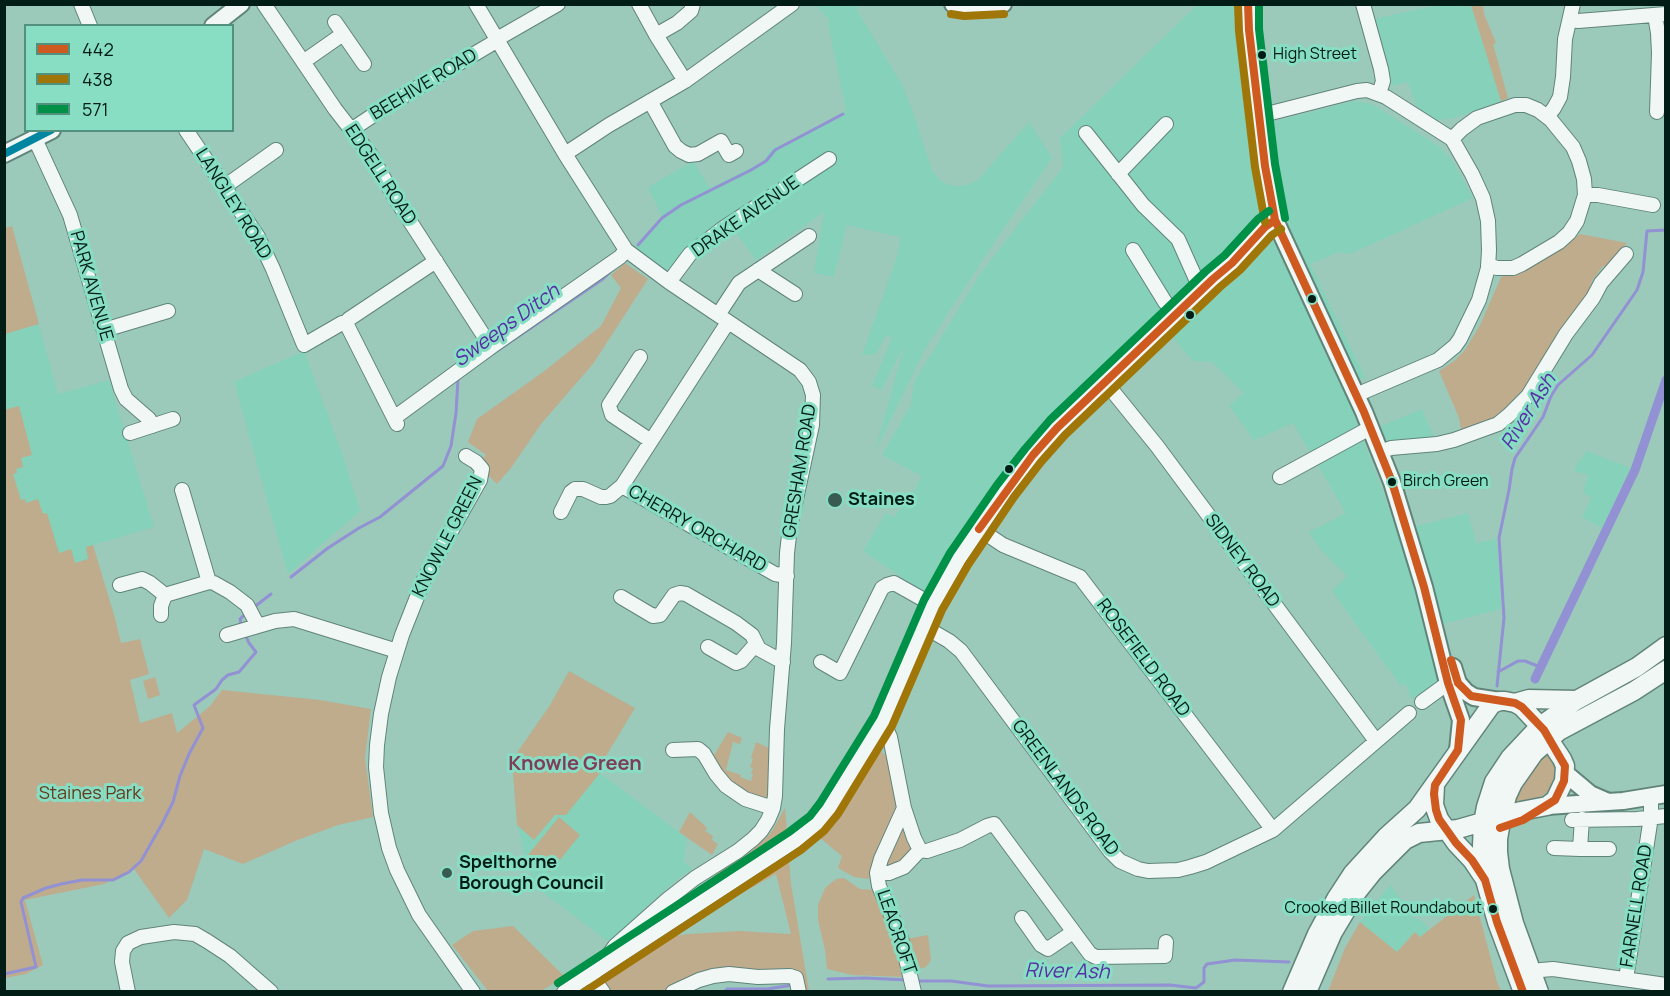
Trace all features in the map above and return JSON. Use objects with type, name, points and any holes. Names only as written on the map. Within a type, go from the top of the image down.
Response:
[{"type":"highway","points":[[1545,732],[1577,700],[1630,671],[1665,646]]},
{"type":"highway","points":[[1539,992],[1514,923],[1500,869],[1497,852],[1498,815],[1494,782],[1524,741],[1545,732],[1559,731],[1647,683],[1665,670]]},
{"type":"highway","points":[[1292,992],[1317,934],[1353,873],[1386,837],[1417,809],[1492,704],[1529,699],[1577,700]]},
{"type":"highway","points":[[1507,702],[1522,707],[1545,732],[1563,766]]},
{"type":"highway","points":[[1307,992],[1333,932],[1357,892],[1397,847],[1419,833],[1448,831],[1498,815],[1523,820],[1555,800],[1562,788],[1563,766],[1569,739],[1580,719]]},
{"type":"highway","points":[[1435,785],[1434,794],[1439,819],[1485,880]]},
{"type":"highway","points":[[1498,815],[1482,846],[1485,880],[1497,922],[1523,992]]},
{"type":"main road","points":[[216,24],[241,4]]},
{"type":"main road","points":[[953,4],[965,6],[1003,4]]},
{"type":"main road","points":[[1248,4],[1265,166],[1275,220],[1356,395],[1392,482],[1407,526],[1448,683],[1461,720],[1458,750]]},
{"type":"main road","points":[[4,154],[48,132]]},
{"type":"main road","points":[[1428,602],[1445,642],[1458,683],[1471,696],[1507,702]]},
{"type":"main road","points":[[1563,766],[1590,794],[1610,802]]},
{"type":"main road","points":[[1548,806],[1610,802],[1658,795]]},
{"type":"street","points":[[81,4],[89,24]]},
{"type":"street","name":"EDGELL ROAD","points":[[264,4],[370,154],[395,198],[492,347]]},
{"type":"street","name":"GRESHAM ROAD","points":[[476,4],[565,154],[626,250],[669,282],[800,370],[809,382],[813,402],[812,425],[790,527],[787,553],[788,576],[777,729],[775,796],[768,820],[753,839],[695,878],[615,946],[609,952],[608,962]]},
{"type":"street","name":"BEEHIVE ROAD","points":[[351,130],[399,98],[558,4]]},
{"type":"street","points":[[639,4],[685,81]]},
{"type":"street","points":[[656,35],[677,23],[691,11],[693,4]]},
{"type":"street","points":[[565,154],[685,81],[792,4]]},
{"type":"street","points":[[1363,4],[1383,81],[1378,94]]},
{"type":"street","points":[[1546,117],[1560,97],[1565,39],[1573,4]]},
{"type":"street","points":[[1570,19],[1578,21],[1660,15],[1658,33],[1661,75],[1657,112]]},
{"type":"street","points":[[335,22],[364,64]]},
{"type":"street","points":[[303,62],[344,34]]},
{"type":"street","points":[[1259,116],[1345,92],[1367,90],[1378,94],[1452,139],[1483,198],[1488,221],[1488,265],[1479,300],[1467,327],[1455,346],[1438,360],[1356,395]]},
{"type":"street","points":[[650,101],[675,146],[681,152],[689,155],[698,154],[721,141],[729,155],[736,151]]},
{"type":"street","points":[[1452,139],[1477,118],[1515,105],[1526,105],[1538,110],[1546,117],[1573,147],[1584,179],[1585,195],[1577,221],[1559,242],[1513,268],[1497,268],[1488,265]]},
{"type":"street","points":[[1118,174],[1166,124]]},
{"type":"street","name":"LANGLEY ROAD","points":[[187,132],[258,237],[304,345],[342,323],[346,323]]},
{"type":"street","points":[[1086,133],[1143,205],[1173,232],[1203,289]]},
{"type":"street","name":"PARK AVENUE","points":[[35,139],[70,215],[121,389],[126,399],[149,419],[152,426]]},
{"type":"street","points":[[224,187],[276,150]]},
{"type":"street","name":"DRAKE AVENUE","points":[[669,282],[690,254],[722,230],[830,159]]},
{"type":"street","points":[[1585,195],[1646,199]]},
{"type":"street","points":[[564,992],[795,841],[817,824],[829,809],[883,722],[933,605],[951,573],[979,529],[1033,455],[1057,428],[1232,263],[1265,227],[1275,220]]},
{"type":"street","name":"CHERRY ORCHARD","points":[[788,576],[776,574],[622,486],[723,319],[739,283],[809,236]]},
{"type":"street","points":[[436,261],[346,323],[395,421],[492,347],[620,257],[626,250]]},
{"type":"street","points":[[1133,250],[1165,302],[1176,315]]},
{"type":"street","points":[[1380,452],[1391,448],[1437,444],[1454,440],[1498,424],[1528,396],[1601,283],[1626,254]]},
{"type":"street","points":[[1186,260],[1213,279]]},
{"type":"street","points":[[758,270],[795,294]]},
{"type":"street","points":[[104,330],[168,311]]},
{"type":"street","points":[[640,357],[609,405],[612,415],[651,441]]},
{"type":"street","name":"SIDNEY ROAD","points":[[1106,383],[1157,446],[1376,741]]},
{"type":"street","points":[[130,433],[173,419]]},
{"type":"street","points":[[1280,477],[1370,428]]},
{"type":"street","name":"KNOWLE GREEN","points":[[466,456],[482,469],[480,480],[425,577],[389,677],[377,745],[378,788],[389,848],[397,870],[428,928],[473,992]]},
{"type":"street","points":[[561,512],[571,492],[575,489],[583,489],[606,497],[622,486]]},
{"type":"street","points":[[182,490],[208,582]]},
{"type":"street","name":"ROSEFIELD ROAD","points":[[979,529],[1003,545],[1080,577],[1273,830]]},
{"type":"street","points":[[120,585],[142,579],[165,596]]},
{"type":"street","points":[[165,596],[208,582],[230,592],[244,624],[294,619],[397,651]]},
{"type":"street","points":[[821,662],[840,673],[882,588],[887,585],[894,583],[933,605]]},
{"type":"street","points":[[621,597],[653,616],[660,615],[674,595],[681,592],[686,594],[736,623],[752,635],[759,649],[783,662]]},
{"type":"street","points":[[161,615],[161,606],[165,596]]},
{"type":"street","name":"GREENLANDS ROAD","points":[[923,627],[949,641],[961,651],[1102,841],[1120,861],[1148,871],[1178,870],[1206,862],[1273,830],[1409,713]]},
{"type":"street","points":[[708,647],[736,663],[741,661],[756,644]]},
{"type":"street","points":[[1422,702],[1448,683]]},
{"type":"street","points":[[883,722],[890,737],[904,808],[920,850],[927,851],[960,840],[994,824],[1090,954],[1096,957],[1165,956],[1166,942]]},
{"type":"street","points":[[871,743],[884,746],[894,755]]},
{"type":"street","points":[[673,749],[698,749],[726,786],[745,799],[772,808]]},
{"type":"street","name":"FARNELL ROAD","points":[[1626,979],[1651,817],[1658,795]]},
{"type":"street","name":"LEACROFT","points":[[904,808],[877,873],[879,886],[901,938],[913,985]]},
{"type":"street","points":[[1580,849],[1577,820],[1665,816]]},
{"type":"street","points":[[1554,848],[1609,849]]},
{"type":"street","name":"LEACROFT","points":[[877,873],[889,873],[904,867],[920,850]]},
{"type":"street","points":[[1022,918],[1041,945],[1048,949],[1073,932]]},
{"type":"street","points":[[128,992],[122,962],[123,951],[128,943],[141,938],[174,932],[195,934],[230,956],[271,992]]},
{"type":"street","points":[[1532,973],[1553,969],[1665,985]]},
{"type":"street","points":[[673,992],[699,980],[729,974],[758,977],[790,976],[796,978],[798,987]]},
{"type":"street","points":[[591,975],[603,992]]},
{"type":"shaded area","points":[[816,5],[859,5],[857,10],[901,83],[932,171],[941,181],[957,186],[977,181],[1029,122],[1052,158],[925,349],[875,452],[904,346],[881,390],[872,386],[894,333],[891,338],[887,334],[876,354],[862,355],[898,254],[900,237],[847,225],[834,277],[814,273],[824,212],[756,260],[733,229],[690,259],[677,280],[634,247],[662,218],[648,189],[652,185],[693,161],[710,188],[762,162],[772,148],[800,138],[846,111],[828,23],[830,21]]},
{"type":"shaded area","points":[[1197,5],[1254,5],[1265,108],[1271,122],[1354,101],[1372,104],[1440,147],[1453,162],[1473,198],[1350,254],[1339,252],[1310,264],[1365,377],[1344,387],[1397,531],[1468,513],[1476,543],[1496,539],[1501,609],[1426,628],[1439,675],[1435,685],[1411,699],[1406,683],[1401,686],[1332,591],[1347,576],[1320,549],[1309,532],[1346,513],[1293,423],[1254,440],[1229,406],[1244,393],[1212,362],[1193,361],[1154,316],[1079,389],[1017,459],[968,526],[928,595],[863,551],[886,513],[894,517],[914,491],[922,476],[882,455],[911,405],[914,382],[980,274],[1063,167],[1060,138]]},
{"type":"shaded area","points":[[1438,5],[1471,5],[1501,101],[1454,118],[1438,120],[1417,108],[1408,82],[1392,86],[1374,19]]},
{"type":"shaded area","points":[[12,226],[58,394],[109,380],[154,527],[93,545],[115,618],[4,651],[4,228]]},
{"type":"shaded area","points":[[304,351],[343,456],[360,511],[288,574],[234,382]]},
{"type":"shaded area","points":[[1422,409],[1435,440],[1387,443],[1379,427]]},
{"type":"shaded area","points":[[1587,451],[1630,468],[1602,528],[1582,517],[1592,497],[1583,493],[1588,475],[1574,471]]},
{"type":"shaded area","points":[[569,671],[635,708],[597,771],[687,838],[686,855],[683,860],[692,869],[644,909],[610,943],[533,885],[517,825],[512,760],[550,705]]},
{"type":"shaded area","points":[[1390,885],[1411,916],[1423,922],[1429,929],[1420,937],[1414,932],[1397,952],[1360,922]]},
{"type":"green space","points":[[1471,5],[1483,5],[1484,14],[1496,43],[1493,44],[1508,98],[1501,101]]},
{"type":"green space","points":[[12,226],[39,324],[5,334],[5,228]]},
{"type":"green space","points":[[1580,234],[1627,243],[1611,267],[1603,266],[1592,281],[1588,299],[1525,393],[1504,414],[1462,434],[1459,418],[1439,371],[1465,350],[1480,325],[1501,277],[1525,270]]},
{"type":"green space","points":[[625,263],[648,279],[593,364],[541,424],[511,468],[497,484],[489,476],[487,466],[481,460],[486,455],[468,442],[477,419],[543,372],[601,326],[621,288],[611,275]]},
{"type":"green space","name":"Staines Park","points":[[19,406],[32,455],[21,458],[23,467],[16,469],[17,473],[13,474],[21,500],[25,499],[26,503],[38,499],[43,514],[47,513],[59,553],[71,549],[75,563],[88,559],[86,547],[93,545],[121,643],[140,639],[149,674],[130,680],[140,723],[172,713],[177,733],[210,706],[222,690],[320,700],[371,709],[365,758],[373,817],[338,825],[243,864],[204,849],[187,900],[169,918],[134,869],[104,884],[25,900],[43,965],[26,974],[5,978],[4,410]]},
{"type":"green space","points":[[569,671],[635,708],[597,771],[600,773],[566,815],[555,815],[534,840],[517,825],[512,760],[550,705]]},
{"type":"green space","points":[[155,677],[160,695],[148,699],[143,681]]},
{"type":"green space","points":[[728,732],[742,738],[740,744],[733,742],[726,770],[741,775],[740,777],[751,781],[753,768],[750,767],[753,759],[751,758],[756,742],[771,749],[768,799],[745,791],[719,769],[713,757]]},
{"type":"green space","points":[[876,749],[886,755],[893,773],[896,800],[894,817],[876,852],[869,879],[854,877],[838,868],[842,856],[820,838],[862,765]]},
{"type":"green space","points":[[1549,752],[1554,766],[1555,780],[1548,792],[1537,799],[1517,806],[1513,803],[1519,787],[1539,759]]},
{"type":"green space","points":[[785,808],[791,884],[809,991],[802,991],[795,972],[784,968],[765,971],[737,969],[701,972],[662,992],[608,991],[598,975],[617,973],[662,938],[739,931],[791,934],[776,874],[685,925],[679,926],[641,950],[631,936],[765,839]]},
{"type":"green space","points":[[690,812],[707,828],[705,831],[713,836],[712,840],[718,844],[712,855],[679,832]]},
{"type":"green space","points":[[559,817],[580,835],[550,872],[528,855]]},
{"type":"green space","points":[[904,822],[911,849],[907,860],[882,870]]},
{"type":"green space","points":[[844,878],[860,889],[874,890],[885,911],[903,964],[905,977],[852,975],[827,969],[818,920],[818,905],[825,888],[836,879]]},
{"type":"green space","points":[[1474,895],[1501,991],[1328,991],[1345,948],[1360,922],[1397,952],[1415,932],[1420,937]]},
{"type":"green space","points":[[513,926],[565,977],[541,991],[488,991],[452,945],[473,931]]},
{"type":"green space","points":[[928,935],[931,960],[926,967],[915,968],[906,939]]},
{"type":"waterway","name":"Sweeps Ditch","points":[[638,245],[662,218],[681,205],[751,170],[766,161],[775,150],[843,114]]},
{"type":"waterway","name":"River Ash","points":[[1497,686],[1504,618],[1499,538],[1515,458],[1543,417],[1558,385],[1592,355],[1637,290],[1643,272],[1647,231],[1666,230]]},
{"type":"waterway","name":"Sweeps Ditch","points":[[485,359],[603,279],[612,270]]},
{"type":"waterway","name":"Sweeps Ditch","points":[[291,577],[328,548],[380,517],[443,466],[451,446],[460,377]]},
{"type":"waterway","points":[[1535,679],[1635,470],[1666,380]]},
{"type":"waterway","name":"Sweeps Ditch","points":[[253,608],[271,594]]},
{"type":"waterway","name":"Sweeps Ditch","points":[[242,628],[240,619],[246,613]]},
{"type":"waterway","name":"Sweeps Ditch","points":[[4,974],[36,967],[21,902],[23,898],[61,884],[82,880],[113,880],[129,872],[141,861],[173,802],[180,776],[203,728],[194,705],[216,689],[228,675],[239,672],[256,652],[245,634]]},
{"type":"waterway","points":[[1498,672],[1518,661],[1525,661],[1540,667]]},
{"type":"waterway","name":"River Ash","points":[[917,981],[951,981],[988,986],[1170,985],[1196,988],[1204,982],[1204,968],[1207,964],[1235,960],[1289,962]]},
{"type":"waterway","name":"River Ash","points":[[828,979],[907,980]]},
{"type":"waterway","name":"River Ash","points":[[724,992],[727,989],[767,989],[793,985]]},
{"type":"transit line","name":"438","points":[[1238,4],[1239,31],[1255,167],[1265,222]]},
{"type":"transit line","name":"442","points":[[1248,4],[1265,166],[1275,220],[1364,412],[1392,482],[1424,587],[1448,683],[1461,720],[1458,750],[1435,785],[1436,810],[1439,819],[1485,880],[1497,922],[1523,992]]},
{"type":"transit line","name":"571","points":[[1259,4],[1259,29],[1275,164],[1285,218]]},
{"type":"transit line","name":"438","points":[[951,14],[964,16],[1004,14]]},
{"type":"transit line","points":[[4,154],[47,132]]},
{"type":"transit line","name":"571","points":[[558,983],[810,816],[874,716],[924,600],[950,553],[997,485],[1050,420],[1225,255],[1258,219],[1269,211]]},
{"type":"transit line","name":"442","points":[[979,529],[1033,455],[1057,428],[1232,263],[1265,227],[1275,220]]},
{"type":"transit line","name":"438","points":[[584,992],[801,850],[824,831],[838,814],[892,726],[942,610],[968,565],[1014,497],[1065,435],[1240,270],[1272,235],[1281,229]]},
{"type":"transit line","name":"442","points":[[1451,660],[1458,683],[1471,696],[1515,703],[1522,707],[1544,730],[1565,766],[1564,781],[1555,800],[1523,820],[1500,828]]},
{"type":"place","name":"High Street","points":[[1262,55]]},
{"type":"place","name":"Birch Green","points":[[1392,482]]},
{"type":"place","name":"Staines","points":[[835,500]]},
{"type":"place","name":"Spelthorne Borough Council","points":[[447,873]]},
{"type":"place","name":"Crooked Billet Roundabout","points":[[1493,909]]},
{"type":"district","name":"Knowle Green","points":[[575,764]]}]
